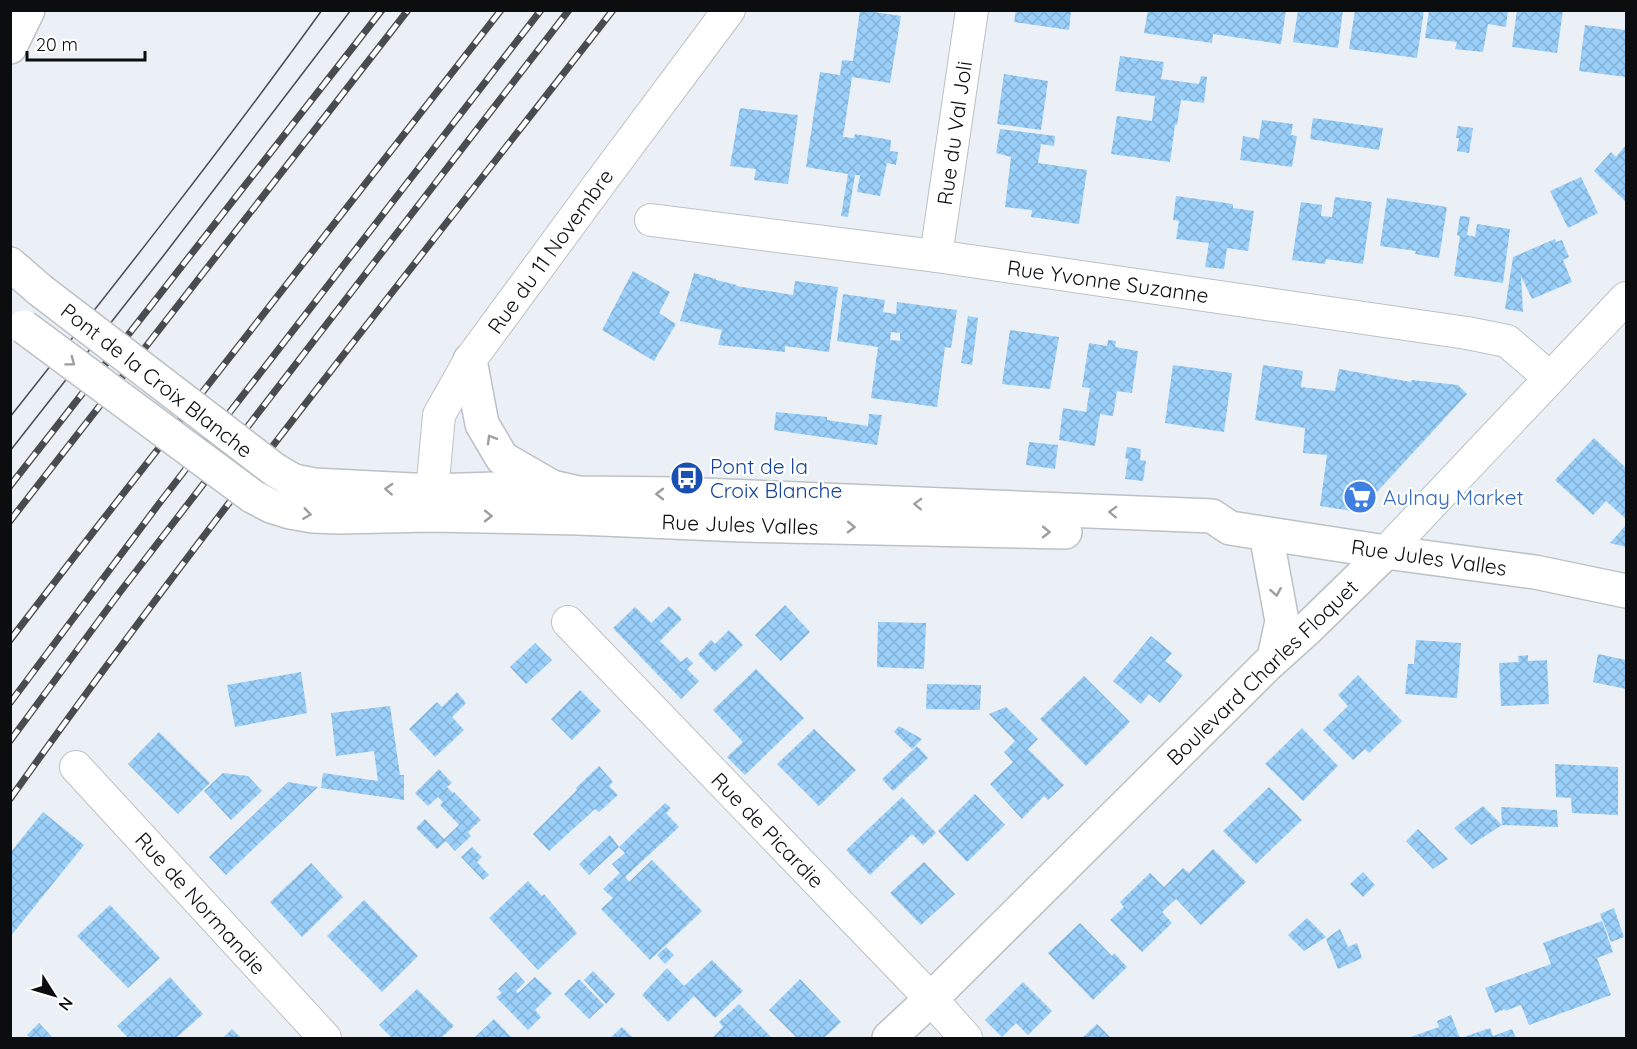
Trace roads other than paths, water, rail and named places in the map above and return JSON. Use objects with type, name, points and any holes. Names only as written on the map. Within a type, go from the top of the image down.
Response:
[{"type":"street","points":[[10,47],[28,10]]},
{"type":"street","name":"Rue du 11 Novembre","points":[[431,503],[439,415],[470,360],[729,10]]},
{"type":"street","name":"Rue du Val Joli","points":[[936,256],[972,10]]},
{"type":"street","name":"Rue Yvonne Suzanne","points":[[651,220],[936,256],[1507,340],[1550,378]]},
{"type":"street","name":"Pont de la Croix Blanche","points":[[10,264],[40,290],[275,470]]},
{"type":"street","name":"Boulevard Charles Floquet","points":[[889,1038],[1274,658],[1386,552],[1626,298]]},
{"type":"street","name":"Pont de la Croix Blanche","points":[[17,322],[252,496]]},
{"type":"street","points":[[470,360],[482,424],[502,458],[552,487]]},
{"type":"street","name":"Rue Jules Valles","points":[[275,470],[294,481],[314,485],[431,503],[579,518],[742,525],[1208,536],[1230,528]]},
{"type":"street","name":"Rue Jules Valles","points":[[252,496],[271,506],[290,512],[339,517],[552,487],[579,493],[676,494],[1212,516],[1230,528],[1535,572],[1626,591]]},
{"type":"street","points":[[1266,534],[1282,621],[1274,658]]},
{"type":"street","name":"Rue de Picardie","points":[[568,622],[966,1038]]},
{"type":"street","name":"Rue de Normandie","points":[[76,766],[325,1038]]},
{"type":"tram line","points":[[10,417],[207,165],[322,10]]},
{"type":"tram line","points":[[10,451],[164,255],[351,10]]},
{"type":"railway","points":[[10,486],[382,10]]},
{"type":"railway","points":[[10,521],[408,10]]},
{"type":"railway","points":[[10,640],[501,10]]},
{"type":"railway","points":[[10,703],[158,505],[541,10]]},
{"type":"railway","points":[[10,741],[120,592],[569,10]]},
{"type":"railway","points":[[10,799],[232,500],[613,10]]},
{"type":"place","name":"Pont de la Croix Blanche","points":[[687,478]]},
{"type":"place","name":"Aulnay Market","points":[[1360,497]]}]
